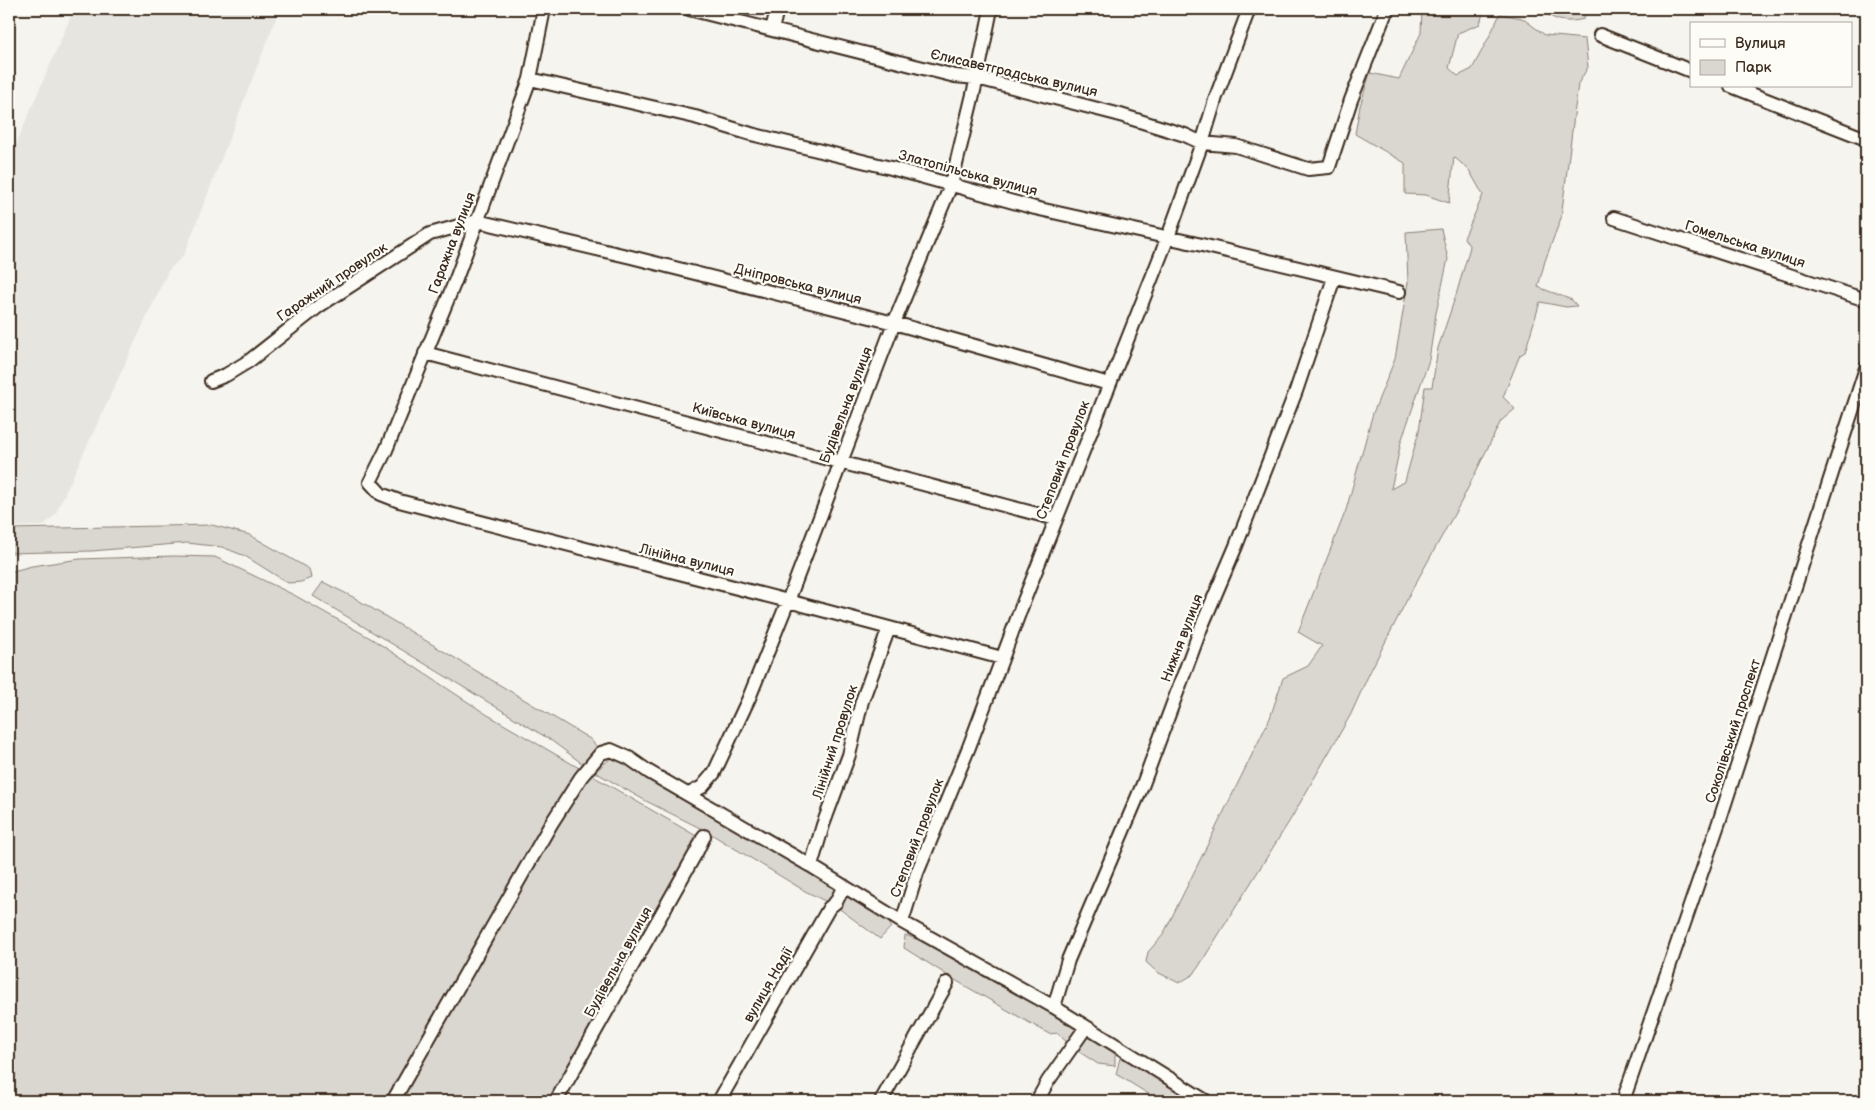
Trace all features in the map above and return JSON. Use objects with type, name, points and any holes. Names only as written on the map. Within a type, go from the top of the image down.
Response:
[{"type":"street","name":"Гаражна вулиця","points":[[370,482],[386,450],[456,279],[530,79],[544,9]]},
{"type":"street","name":"Єлисаветградська вулиця","points":[[689,9],[955,76],[977,78],[1117,114],[1185,135],[1202,143],[1236,146],[1308,168],[1329,167],[1351,100],[1388,9]]},
{"type":"street","points":[[772,30],[777,9]]},
{"type":"street","name":"Будівельна вулиця","points":[[689,794],[702,786],[714,773],[749,698],[894,323],[951,185],[977,78],[991,9]]},
{"type":"street","name":"Степовий провулок","points":[[902,922],[917,873],[1168,237],[1202,143],[1216,97],[1249,9]]},
{"type":"street","points":[[1600,35],[1690,71]]},
{"type":"street","name":"Златопільська вулиця","points":[[530,79],[695,117],[752,134],[891,168],[1035,208],[1168,237],[1399,292]]},
{"type":"street","points":[[1736,88],[1866,139]]},
{"type":"street","name":"Гомельська вулиця","points":[[1614,218],[1866,300]]},
{"type":"street","name":"Дніпровська вулиця","points":[[477,221],[631,257],[894,323],[1109,384]]},
{"type":"street","name":"Гаражний провулок","points":[[211,380],[226,375],[248,361],[319,306],[430,234],[477,221]]},
{"type":"street","name":"Нижня вулиця","points":[[1054,1007],[1068,960],[1143,784],[1201,628],[1236,546],[1296,390],[1334,278]]},
{"type":"street","name":"Київська вулиця","points":[[425,353],[1056,519]]},
{"type":"street","name":"Соколівський проспект","points":[[1623,1101],[1720,819],[1866,368]]},
{"type":"street","name":"Лінійна вулиця","points":[[370,482],[381,494],[406,503],[1002,658]]},
{"type":"street","name":"Лінійний провулок","points":[[811,866],[823,825],[849,755],[862,702],[889,628]]},
{"type":"street","points":[[393,1101],[551,824],[581,777],[601,753],[611,750],[629,758],[649,772],[811,866],[902,922],[1054,1007],[1206,1101]]},
{"type":"street","name":"Будівельна вулиця","points":[[556,1101],[704,836]]},
{"type":"street","name":"вулиця Надії","points":[[719,1101],[829,908],[836,902],[844,886]]},
{"type":"street","points":[[881,1101],[947,984]]},
{"type":"street","points":[[1037,1101],[1086,1027]]},
{"type":"shaded area","points":[[74,9],[272,9],[276,18],[184,255],[168,271],[55,515],[43,526],[9,527],[9,141],[16,144]]},
{"type":"green space","points":[[1422,9],[1455,9],[1483,13],[1480,24],[1458,33],[1449,68],[1458,76],[1472,69],[1500,14],[1522,18],[1545,35],[1585,39],[1588,67],[1578,84],[1561,218],[1545,261],[1538,287],[1572,300],[1577,306],[1566,307],[1540,302],[1525,352],[1520,355],[1503,397],[1515,409],[1501,421],[1461,502],[1413,588],[1369,674],[1351,714],[1292,817],[1194,974],[1179,983],[1157,972],[1146,962],[1148,952],[1163,935],[1270,718],[1283,678],[1308,666],[1322,646],[1298,632],[1346,510],[1373,413],[1395,359],[1408,282],[1406,232],[1441,229],[1448,259],[1436,313],[1429,360],[1401,442],[1391,489],[1405,481],[1419,431],[1425,387],[1432,387],[1438,348],[1470,247],[1464,238],[1483,195],[1469,170],[1454,157],[1449,203],[1426,195],[1405,194],[1405,163],[1355,134],[1360,106],[1370,73],[1399,79],[1421,33]]},
{"type":"green space","points":[[1541,9],[1586,9],[1584,19],[1566,21],[1551,17]]},
{"type":"green space","points":[[212,525],[250,535],[309,569],[311,578],[301,582],[288,583],[245,556],[222,547],[187,543],[92,551],[9,553],[9,529]]},
{"type":"green space","points":[[174,556],[215,557],[294,595],[372,639],[486,714],[698,837],[548,1101],[9,1101],[9,572],[32,566],[80,559]]},
{"type":"green space","points":[[323,582],[353,597],[590,739],[598,748],[589,760],[583,764],[549,739],[313,596]]},
{"type":"green space","points":[[612,757],[626,762],[887,917],[891,927],[880,939],[837,907],[805,891],[706,831],[646,801],[595,772]]},
{"type":"green space","points":[[905,935],[939,947],[1115,1048],[1115,1066],[1098,1064],[1070,1046],[1058,1033],[1049,1034],[955,980],[904,948]]},
{"type":"green space","points":[[1120,1058],[1144,1068],[1195,1101],[1160,1101],[1116,1074]]}]
